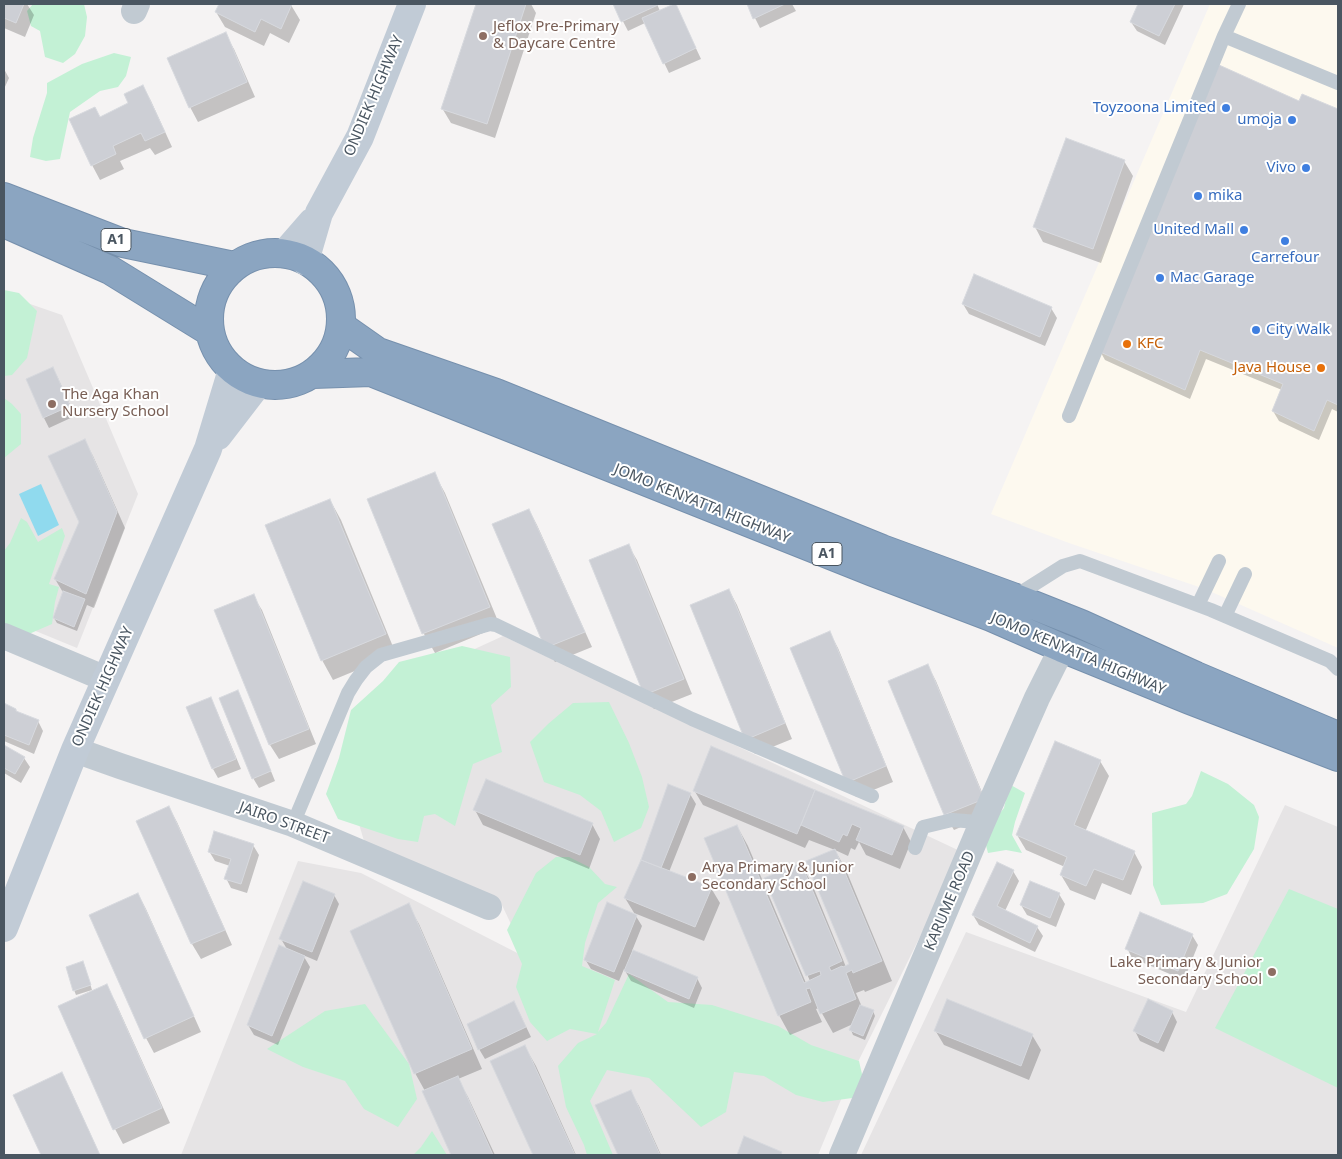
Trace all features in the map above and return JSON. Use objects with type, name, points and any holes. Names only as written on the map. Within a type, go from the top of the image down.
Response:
[{"type":"highway","name":"A1","points":[[4,196],[124,243],[234,266]]},
{"type":"highway","name":"A1","points":[[4,223],[110,270],[209,331]]},
{"type":"highway","points":[[231,373],[215,349],[209,331],[208,312],[213,293],[234,266],[254,256],[272,252],[295,257]]},
{"type":"highway","name":"JOMO KENYATTA HIGHWAY","points":[[231,373],[258,384],[277,386],[296,383],[313,374],[326,362],[336,345],[341,326],[340,308],[334,289],[323,274],[295,257]]},
{"type":"highway","name":"JOMO KENYATTA HIGHWAY","points":[[341,326],[378,352],[496,393],[882,549],[1081,624],[1196,676],[1338,736]]},
{"type":"highway","name":"JOMO KENYATTA HIGHWAY","points":[[313,374],[371,372],[873,572],[991,617],[1190,700],[1338,757]]},
{"type":"main road","name":"ONDIEK HIGHWAY","points":[[295,257],[360,137],[412,4]]},
{"type":"main road","name":"ONDIEK HIGHWAY","points":[[4,928],[75,750],[208,450],[231,373]]},
{"type":"main road","name":"ONDIEK HIGHWAY","points":[[208,450],[258,384]]},
{"type":"street","points":[[4,636],[106,679]]},
{"type":"street","name":"KARUME ROAD","points":[[842,1155],[982,824],[1037,698],[1062,648]]},
{"type":"street","name":"JAIRO STREET","points":[[75,750],[293,824],[489,907]]},
{"type":"lane","points":[[1069,416],[1224,36],[1239,4]]},
{"type":"lane","points":[[1224,36],[1338,83]]},
{"type":"lane","points":[[1013,597],[1064,566],[1080,561],[1225,616],[1330,661],[1338,669]]},
{"type":"lane","points":[[1198,605],[1219,561]]},
{"type":"lane","points":[[1225,616],[1246,574]]},
{"type":"lane","points":[[293,824],[348,693],[366,667],[381,655],[490,624],[496,625],[692,719],[872,796]]},
{"type":"lane","points":[[915,848],[924,827],[952,820],[982,824]]},
{"type":"shaded area","points":[[1210,4],[1338,4],[1338,648],[1205,589],[1069,543],[991,514]]},
{"type":"shaded area","name":"The Aga Khan Nursery School","points":[[4,295],[62,315],[138,494],[77,648],[4,618]]},
{"type":"shaded area","points":[[503,636],[962,852],[850,1078],[818,1155],[181,1155],[298,861],[361,873],[527,958],[501,903],[367,851],[343,770],[442,664]]},
{"type":"shaded area","name":"Lake Primary & Junior Secondary School","points":[[1285,805],[1338,827],[1338,1155],[861,1155],[966,932],[1186,1012]]},
{"type":"green space","points":[[33,4],[84,4],[87,17],[85,36],[75,54],[63,63],[45,57],[40,31],[31,26],[27,11]]},
{"type":"green space","points":[[114,53],[131,57],[126,76],[118,87],[100,91],[70,112],[60,159],[46,161],[30,157],[33,138],[47,93],[47,83],[82,64]]},
{"type":"green space","points":[[4,290],[19,293],[37,311],[27,358],[12,375],[4,376]]},
{"type":"green space","points":[[4,398],[21,414],[21,444],[4,458]]},
{"type":"green space","points":[[21,518],[27,522],[38,542],[62,528],[65,536],[49,584],[59,587],[52,624],[22,637],[4,630],[4,551],[10,543]]},
{"type":"green space","points":[[462,646],[510,657],[511,687],[491,705],[502,752],[473,764],[455,826],[435,814],[424,816],[418,842],[398,839],[338,819],[326,794],[339,758],[351,710],[383,681],[399,662]]},
{"type":"green space","points":[[609,702],[629,743],[642,777],[649,807],[641,828],[614,842],[601,811],[580,795],[544,782],[530,742],[573,703]]},
{"type":"green space","points":[[1201,771],[1228,784],[1254,805],[1259,817],[1254,849],[1227,894],[1203,903],[1161,905],[1153,885],[1152,813],[1186,804],[1192,796]]},
{"type":"green space","points":[[1009,784],[1025,793],[1012,835],[1022,853],[1006,850],[988,853],[983,834],[1004,808]]},
{"type":"green space","points":[[556,857],[569,857],[589,867],[605,884],[617,887],[598,903],[585,943],[582,966],[615,980],[598,1032],[606,1023],[629,974],[668,1002],[712,1005],[778,1026],[811,1045],[859,1061],[867,1096],[823,1102],[796,1095],[764,1076],[734,1072],[726,1112],[701,1127],[649,1078],[607,1070],[590,1101],[613,1155],[587,1155],[566,1107],[558,1066],[578,1043],[597,1034],[570,1029],[547,1041],[530,1022],[516,987],[522,964],[507,930],[536,873]]},
{"type":"green space","points":[[1289,889],[1338,909],[1338,1088],[1215,1028]]},
{"type":"green space","points":[[365,1004],[409,1064],[417,1099],[398,1127],[364,1109],[345,1081],[303,1067],[267,1049],[325,1011]]},
{"type":"green space","points":[[432,1131],[447,1155],[413,1155],[421,1147]]},
{"type":"water","points":[[41,484],[59,525],[38,536],[19,494]]},
{"type":"building","points":[[4,4],[24,4],[16,23],[4,18]]},
{"type":"building","points":[[219,4],[292,4],[281,29],[261,19],[255,32],[215,12]]},
{"type":"building","points":[[476,4],[526,4],[487,124],[441,109]]},
{"type":"building","points":[[613,4],[657,4],[658,5],[621,22]]},
{"type":"building","points":[[676,4],[696,48],[663,64],[642,18]]},
{"type":"building","points":[[747,4],[785,4],[753,19]]},
{"type":"building","points":[[1138,4],[1175,4],[1159,36],[1130,22]]},
{"type":"building","points":[[226,32],[247,82],[189,108],[167,58]]},
{"type":"building","name":"United Mall","points":[[1219,65],[1299,101],[1302,94],[1338,109],[1338,405],[1327,400],[1314,431],[1272,411],[1283,384],[1200,350],[1185,390],[1098,351]]},
{"type":"building","points":[[143,85],[165,132],[145,141],[141,133],[113,146],[116,154],[91,166],[69,119],[95,107],[100,117],[128,103],[124,94]]},
{"type":"building","points":[[1066,138],[1125,160],[1093,249],[1033,227]]},
{"type":"building","points":[[974,274],[1052,307],[1040,337],[962,304]]},
{"type":"building","points":[[53,367],[70,406],[43,418],[26,379]]},
{"type":"building","points":[[85,439],[117,512],[86,594],[54,579],[79,522],[48,456]]},
{"type":"building","points":[[435,472],[490,607],[422,634],[367,499]]},
{"type":"building","points":[[330,499],[386,634],[321,661],[265,525]]},
{"type":"building","points":[[529,509],[585,632],[545,648],[492,524]]},
{"type":"building","points":[[629,544],[684,679],[644,695],[589,560]]},
{"type":"building","points":[[729,589],[785,723],[745,740],[690,605]]},
{"type":"building","points":[[63,591],[85,599],[74,627],[53,618]]},
{"type":"building","points":[[254,594],[309,729],[269,745],[214,610]]},
{"type":"building","points":[[830,631],[886,766],[846,783],[790,648]]},
{"type":"building","points":[[928,664],[984,799],[944,815],[888,681]]},
{"type":"building","points":[[238,690],[271,771],[252,779],[219,698]]},
{"type":"building","points":[[211,697],[236,759],[212,769],[186,707]]},
{"type":"building","points":[[4,703],[16,709],[16,711],[39,720],[29,745],[4,735]]},
{"type":"building","points":[[1055,741],[1101,760],[1074,825],[1135,851],[1123,880],[1094,869],[1086,886],[1060,875],[1067,857],[1016,835]]},
{"type":"building","points":[[4,745],[25,757],[15,774],[4,768]]},
{"type":"building","points":[[711,746],[815,790],[797,834],[693,791]]},
{"type":"building","points":[[486,779],[593,823],[580,855],[473,810]]},
{"type":"building","points":[[668,784],[691,793],[661,868],[641,860]]},
{"type":"building","points":[[815,790],[904,826],[892,855],[856,840],[861,828],[852,824],[847,836],[843,834],[839,842],[801,825]]},
{"type":"building","points":[[169,806],[225,930],[191,944],[136,821]]},
{"type":"building","points":[[737,825],[804,983],[821,975],[820,971],[806,976],[764,878],[801,863],[842,961],[829,967],[831,971],[843,967],[849,964],[806,861],[835,849],[882,961],[853,973],[852,970],[846,973],[856,999],[820,1014],[810,988],[806,989],[811,1002],[778,1016],[704,838]]},
{"type":"building","points":[[214,831],[254,844],[241,884],[224,879],[231,859],[208,852]]},
{"type":"building","points":[[641,860],[712,887],[695,927],[624,898]]},
{"type":"building","points":[[997,862],[1014,870],[997,906],[1038,926],[1030,943],[972,915]]},
{"type":"building","points":[[303,881],[335,894],[312,952],[279,939]]},
{"type":"building","points":[[1030,881],[1060,893],[1050,918],[1020,905]]},
{"type":"building","points":[[138,893],[194,1016],[144,1039],[89,915]]},
{"type":"building","points":[[607,902],[637,915],[614,972],[584,960]]},
{"type":"building","points":[[409,903],[472,1049],[414,1074],[350,931]]},
{"type":"building","points":[[1140,912],[1193,934],[1178,971],[1125,949]]},
{"type":"building","points":[[279,945],[305,956],[272,1036],[247,1025]]},
{"type":"building","points":[[633,950],[698,977],[689,999],[624,971]]},
{"type":"building","points":[[83,961],[91,985],[73,991],[66,967]]},
{"type":"building","points":[[107,984],[162,1108],[113,1130],[58,1006]]},
{"type":"building","points":[[947,999],[1033,1034],[1021,1066],[934,1031]]},
{"type":"building","points":[[1148,999],[1173,1011],[1158,1043],[1133,1031]]},
{"type":"building","points":[[514,1001],[526,1027],[478,1050],[467,1024]]},
{"type":"building","points":[[860,1005],[874,1010],[863,1036],[849,1030]]},
{"type":"building","points":[[525,1045],[575,1155],[533,1155],[490,1061]]},
{"type":"building","points":[[62,1072],[100,1155],[41,1155],[13,1095]]},
{"type":"building","points":[[458,1076],[493,1155],[451,1155],[422,1091]]},
{"type":"building","points":[[631,1090],[660,1155],[618,1155],[595,1105]]},
{"type":"building","points":[[744,1136],[782,1152],[780,1155],[737,1155]]},
{"type":"place","name":"Jeflox Pre-Primary & Daycare Centre","points":[[483,36]]},
{"type":"place","name":"Toyzoona Limited","points":[[1226,108]]},
{"type":"place","name":"umoja","points":[[1292,120]]},
{"type":"place","name":"Vivo","points":[[1306,168]]},
{"type":"place","name":"mika","points":[[1198,196]]},
{"type":"place","name":"United Mall","points":[[1244,230]]},
{"type":"place","name":"Carrefour","points":[[1285,241]]},
{"type":"place","name":"Mac Garage","points":[[1160,278]]},
{"type":"place","name":"City Walk","points":[[1256,330]]},
{"type":"place","name":"KFC","points":[[1127,344]]},
{"type":"place","name":"Java House","points":[[1321,368]]},
{"type":"place","name":"The Aga Khan Nursery School","points":[[52,404]]},
{"type":"place","name":"Arya Primary & Junior Secondary School","points":[[692,877]]},
{"type":"place","name":"Lake Primary & Junior Secondary School","points":[[1272,972]]}]
